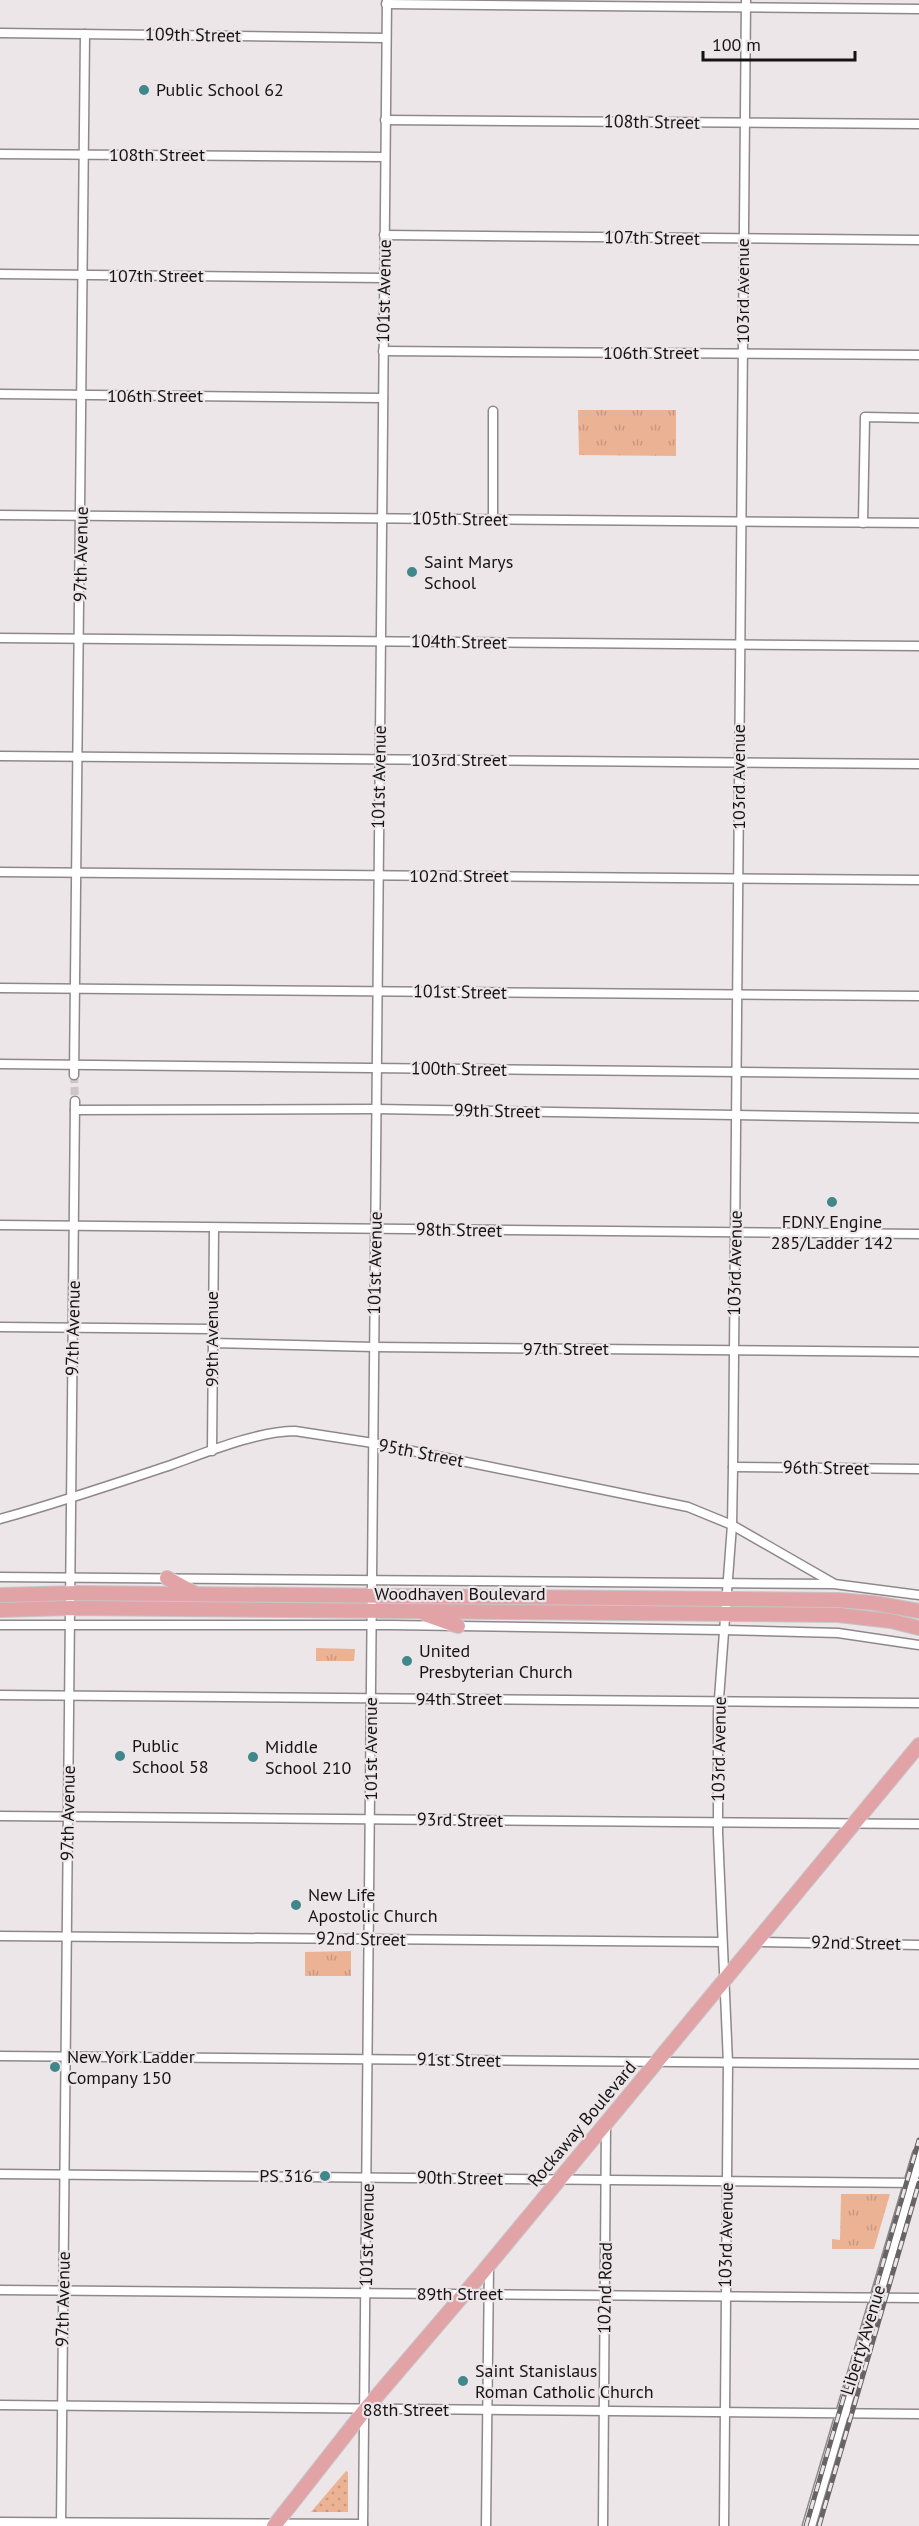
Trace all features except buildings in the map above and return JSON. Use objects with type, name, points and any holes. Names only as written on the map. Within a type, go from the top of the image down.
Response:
[{"type":"main road","points":[[167,1578],[195,1594]]},
{"type":"main road","name":"Woodhaven Boulevard","points":[[0,1595],[71,1593],[371,1595],[850,1601],[919,1611]]},
{"type":"main road","name":"Woodhaven Boulevard","points":[[0,1610],[71,1608],[838,1614],[919,1628]]},
{"type":"main road","points":[[416,1611],[458,1626]]},
{"type":"main road","name":"Rockaway Boulevard","points":[[275,2525],[365,2410],[724,1983],[919,1745]]},
{"type":"street","points":[[387,2],[746,4],[919,9]]},
{"type":"street","name":"101st Avenue","points":[[363,2525],[387,2]]},
{"type":"street","name":"103rd Avenue","points":[[724,2526],[728,2063],[718,1822],[718,1701],[732,1525],[733,1467],[746,4]]},
{"type":"street","name":"109th Street","points":[[0,33],[386,38]]},
{"type":"street","name":"97th Avenue","points":[[74,1075],[78,873],[80,395],[85,34]]},
{"type":"street","name":"108th Street","points":[[386,120],[919,124]]},
{"type":"street","name":"108th Street","points":[[0,154],[385,157]]},
{"type":"street","name":"107th Street","points":[[384,235],[919,240]]},
{"type":"street","name":"107th Street","points":[[0,274],[384,278]]},
{"type":"street","name":"106th Street","points":[[383,351],[919,355]]},
{"type":"street","name":"106th Street","points":[[0,394],[383,398]]},
{"type":"street","points":[[493,411],[493,519]]},
{"type":"street","points":[[863,523],[865,417],[919,418]]},
{"type":"street","name":"105th Street","points":[[0,515],[919,523]]},
{"type":"street","name":"104th Street","points":[[0,638],[919,646]]},
{"type":"street","name":"103rd Street","points":[[0,756],[919,764]]},
{"type":"street","name":"102nd Street","points":[[0,872],[919,880]]},
{"type":"street","name":"101st Street","points":[[0,988],[919,996]]},
{"type":"street","name":"100th Street","points":[[0,1064],[919,1074]]},
{"type":"street","name":"97th Avenue","points":[[61,2524],[75,1106]]},
{"type":"street","name":"99th Street","points":[[75,1106],[919,1118]]},
{"type":"street","name":"98th Street","points":[[0,1225],[919,1234]]},
{"type":"street","name":"99th Avenue","points":[[212,1451],[214,1228]]},
{"type":"street","points":[[0,1328],[212,1329]]},
{"type":"street","name":"97th Street","points":[[212,1343],[374,1347],[919,1352]]},
{"type":"street","name":"95th Street","points":[[0,1519],[70,1499],[212,1451],[282,1431],[295,1431],[373,1443],[669,1503],[707,1513],[834,1584]]},
{"type":"street","name":"96th Street","points":[[733,1467],[919,1469]]},
{"type":"street","name":"Woodhaven Boulevard","points":[[0,1577],[834,1584],[919,1595]]},
{"type":"street","name":"Woodhaven Boulevard","points":[[0,1625],[70,1623],[723,1630],[838,1633],[919,1645]]},
{"type":"street","name":"94th Street","points":[[0,1695],[919,1703]]},
{"type":"street","name":"93rd Street","points":[[0,1816],[919,1824]]},
{"type":"street","name":"92nd Street","points":[[0,1936],[722,1942]]},
{"type":"street","name":"92nd Street","points":[[758,1942],[919,1945]]},
{"type":"street","name":"91st Street","points":[[0,2056],[919,2064]]},
{"type":"street","name":"102nd Road","points":[[603,2526],[606,2122]]},
{"type":"street","name":"Liberty Avenue","points":[[809,2526],[876,2298],[915,2183],[919,2154]]},
{"type":"street","name":"90th Street","points":[[0,2174],[915,2183]]},
{"type":"street","points":[[486,2526],[489,2265]]},
{"type":"street","name":"89th Street","points":[[0,2290],[919,2298]]},
{"type":"street","name":"88th Street","points":[[0,2405],[919,2414]]},
{"type":"street","points":[[0,2522],[363,2525]]},
{"type":"green space","points":[[578,410],[676,410],[676,456],[579,455]]},
{"type":"green space","points":[[316,1648],[355,1649],[354,1661],[316,1661]]},
{"type":"green space","points":[[351,1951],[351,1976],[305,1976],[305,1952]]},
{"type":"green space","points":[[841,2194],[890,2194],[874,2249],[832,2249],[832,2239],[840,2240]]},
{"type":"green space","points":[[346,2471],[348,2472],[348,2512],[311,2512]]},
{"type":"tunnel","points":[[74,1075],[75,1101]]},
{"type":"railway","points":[[806,2526],[919,2140]]},
{"type":"railway","points":[[819,2526],[919,2183]]},
{"type":"place","name":"Public School 62","points":[[144,90]]},
{"type":"place","name":"Saint Marys School","points":[[412,572]]},
{"type":"place","name":"FDNY Engine 285/Ladder 142","points":[[832,1202]]},
{"type":"place","name":"United Presbyterian Church","points":[[407,1661]]},
{"type":"place","name":"Public School 58","points":[[120,1756]]},
{"type":"place","name":"Middle School 210","points":[[253,1757]]},
{"type":"place","name":"New Life Apostolic Church","points":[[296,1905]]},
{"type":"place","name":"New York Ladder Company 150","points":[[55,2067]]},
{"type":"place","name":"PS 316","points":[[325,2176]]},
{"type":"place","name":"Saint Stanislaus Roman Catholic Church","points":[[463,2381]]}]
